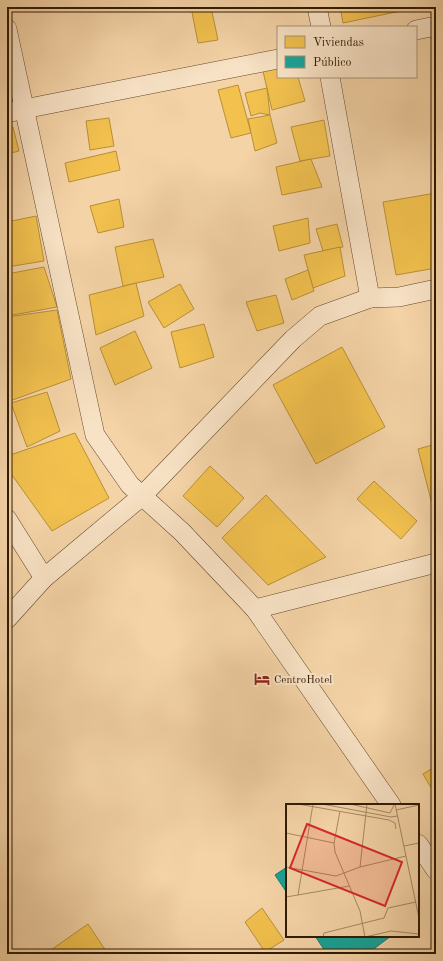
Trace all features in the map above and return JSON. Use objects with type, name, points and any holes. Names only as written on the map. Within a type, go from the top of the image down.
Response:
[{"type":"street","points":[[317,7],[321,26]]},
{"type":"street","points":[[417,30],[436,26]]},
{"type":"street","points":[[7,29],[15,111],[95,434],[130,486],[182,532],[255,609],[390,804]]},
{"type":"street","points":[[15,111],[277,59]]},
{"type":"street","points":[[330,78],[370,298]]},
{"type":"street","points":[[7,619],[44,578],[142,496],[293,339],[320,316],[370,298],[398,297],[436,289]]},
{"type":"street","points":[[7,519],[44,578]]},
{"type":"street","points":[[255,609],[436,563]]},
{"type":"street","points":[[419,845],[436,870]]},
{"type":"building: Viviendas","points":[[191,7],[211,7],[218,40],[198,43]]},
{"type":"building: Viviendas","points":[[340,7],[420,7],[343,23]]},
{"type":"building: Viviendas","points":[[436,36],[436,69],[431,37]]},
{"type":"building: Viviendas","points":[[277,66],[277,78],[298,78],[305,101],[272,110],[262,67]]},
{"type":"building: Viviendas","points":[[238,85],[251,133],[231,138],[218,90]]},
{"type":"building: Viviendas","points":[[267,88],[270,115],[260,113],[251,116],[245,93]]},
{"type":"building: Viviendas","points":[[270,115],[277,143],[255,151],[248,119]]},
{"type":"building: Viviendas","points":[[109,118],[114,146],[90,150],[86,121]]},
{"type":"building: Viviendas","points":[[324,120],[330,156],[300,161],[291,127]]},
{"type":"building: Viviendas","points":[[13,127],[19,151],[7,154],[7,128]]},
{"type":"building: Viviendas","points":[[116,151],[120,170],[69,182],[65,163]]},
{"type":"building: Viviendas","points":[[311,159],[322,187],[282,195],[276,167]]},
{"type":"building: Viviendas","points":[[436,193],[436,268],[396,275],[383,202]]},
{"type":"building: Viviendas","points":[[119,199],[124,227],[98,233],[90,206]]},
{"type":"building: Viviendas","points":[[36,216],[44,261],[7,267],[7,222]]},
{"type":"building: Viviendas","points":[[308,218],[310,243],[279,251],[273,226]]},
{"type":"building: Viviendas","points":[[337,224],[343,247],[323,251],[316,229]]},
{"type":"building: Viviendas","points":[[153,239],[164,277],[123,286],[115,247]]},
{"type":"building: Viviendas","points":[[340,247],[345,276],[313,288],[304,255]]},
{"type":"building: Viviendas","points":[[44,267],[57,307],[7,316],[7,274]]},
{"type":"building: Viviendas","points":[[308,270],[314,291],[292,300],[285,279]]},
{"type":"building: Viviendas","points":[[136,283],[144,316],[96,335],[89,295]]},
{"type":"building: Viviendas","points":[[180,284],[194,309],[164,328],[148,302]]},
{"type":"building: Viviendas","points":[[276,295],[284,323],[257,331],[246,302]]},
{"type":"building: Viviendas","points":[[57,310],[71,379],[7,402],[7,317]]},
{"type":"building: Viviendas","points":[[204,324],[214,357],[180,368],[171,332]]},
{"type":"building: Viviendas","points":[[135,331],[152,368],[115,385],[100,348]]},
{"type":"building: Viviendas","points":[[342,347],[385,427],[316,464],[273,385]]},
{"type":"building: Viviendas","points":[[47,392],[60,431],[27,447],[11,403]]},
{"type":"building: Viviendas","points":[[75,433],[109,498],[52,531],[7,468],[7,456]]},
{"type":"building: Viviendas","points":[[436,444],[436,520],[418,449]]},
{"type":"building: Viviendas","points":[[210,466],[244,498],[217,527],[183,496]]},
{"type":"building: Viviendas","points":[[374,481],[417,521],[401,539],[357,499]]},
{"type":"building: Viviendas","points":[[266,495],[326,557],[268,585],[222,538]]},
{"type":"building: Viviendas","points":[[436,766],[436,796],[423,774]]},
{"type":"building: Viviendas","points":[[262,908],[284,940],[265,952],[245,922]]},
{"type":"building: Viviendas","points":[[88,924],[108,954],[45,954]]},
{"type":"building: Público","points":[[286,868],[286,892],[275,875]]},
{"type":"building: Público","points":[[316,937],[390,937],[367,954],[327,954]]},
{"type":"place","name":"CentroHotel","points":[[262,679]]}]
